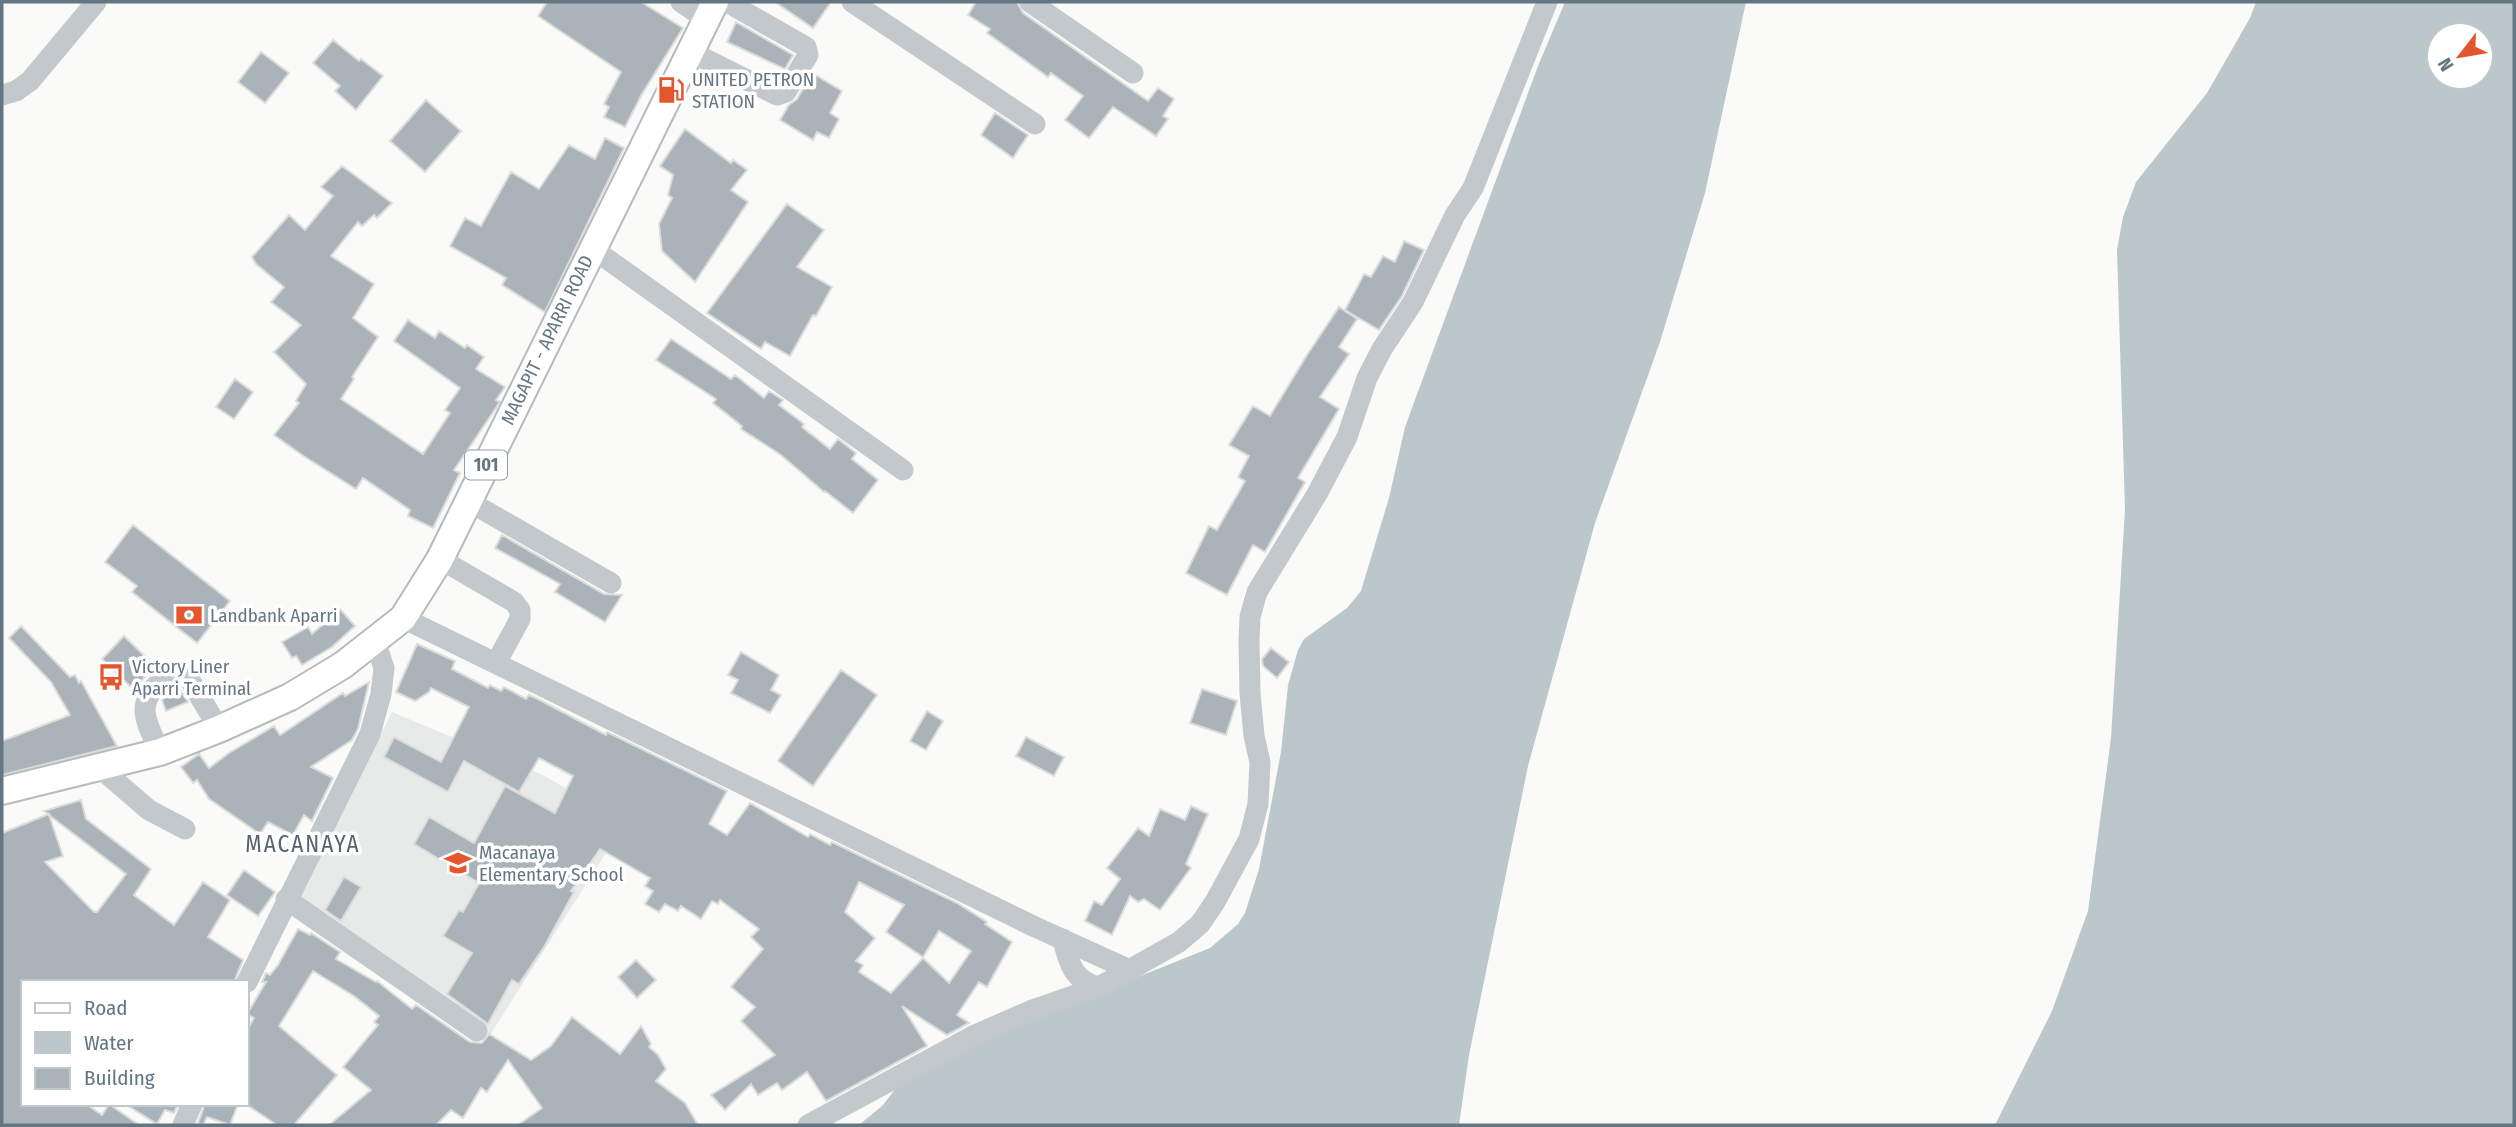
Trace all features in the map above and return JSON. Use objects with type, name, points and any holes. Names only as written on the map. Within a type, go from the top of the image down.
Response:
[{"type":"main road","name":"MAGAPIT - APARRI ROAD","points":[[2,791],[160,752],[219,729],[290,697],[344,665],[404,618],[440,559],[710,10]]},
{"type":"street","points":[[2,95],[16,91],[30,81],[96,2]]},
{"type":"street","points":[[681,2],[710,10]]},
{"type":"street","points":[[691,52],[777,95],[786,92],[808,55],[806,47],[727,2]]},
{"type":"street","points":[[852,2],[1035,124]]},
{"type":"street","points":[[1030,2],[1133,73]]},
{"type":"street","points":[[808,1125],[975,1035],[1030,1011],[1099,987],[1179,943],[1199,924],[1215,902],[1249,839],[1258,804],[1260,762],[1254,736],[1250,693],[1250,617],[1256,592],[1317,494],[1347,438],[1367,378],[1382,349],[1413,302],[1455,215],[1473,188],[1547,2]]},
{"type":"street","points":[[593,249],[903,470]]},
{"type":"street","points":[[468,501],[611,583]]},
{"type":"street","points":[[440,559],[513,602],[520,610],[520,620],[496,663]]},
{"type":"street","points":[[404,618],[1130,970]]},
{"type":"street","points":[[248,980],[370,734],[381,694],[383,668],[375,641]]},
{"type":"street","points":[[160,752],[145,713],[146,699],[161,681],[177,674],[190,680],[219,729]]},
{"type":"street","points":[[100,768],[149,810],[185,829]]},
{"type":"street","points":[[286,899],[477,1031]]},
{"type":"street","points":[[1062,939],[1066,955],[1079,978],[1087,984],[1099,987]]},
{"type":"street","points":[[183,1125],[191,1106]]},
{"type":"shaded area","name":"Macanaya Elementary School","points":[[392,712],[543,775],[625,823],[490,1035],[296,902]]},
{"type":"water","points":[[1565,2],[1746,2],[1705,193],[1660,342],[1595,523],[1528,766],[1469,1055],[1459,1125],[859,1125],[882,1106],[897,1087],[976,1042],[1210,948],[1238,924],[1245,913],[1259,869],[1281,752],[1288,685],[1298,650],[1304,639],[1347,608],[1361,591],[1389,498],[1405,427],[1538,66]]},
{"type":"water","points":[[2256,2],[2514,2],[2514,1125],[1995,1125],[2052,1011],[2088,911],[2111,738],[2125,509],[2117,250],[2123,217],[2136,182],[2207,93],[2250,18]]},
{"type":"building","points":[[547,2],[641,2],[683,28],[625,127],[604,117],[609,107],[604,104],[621,72],[538,16]]},
{"type":"building","points":[[775,2],[831,2],[813,28]]},
{"type":"building","points":[[976,2],[1017,2],[1023,13],[1148,101],[1158,88],[1174,99],[1163,116],[1168,119],[1156,136],[1113,107],[1089,138],[1065,120],[1083,96],[1051,73],[1048,77],[987,33],[990,29],[968,15]]},
{"type":"building","points":[[736,22],[793,55],[785,69],[727,42]]},
{"type":"building","points":[[333,40],[383,76],[356,110],[335,91],[340,86],[313,63]]},
{"type":"building","points":[[261,52],[289,73],[265,103],[238,82]]},
{"type":"building","points":[[812,73],[842,91],[830,113],[839,119],[829,138],[817,132],[813,140],[780,120],[789,105],[797,99]]},
{"type":"building","points":[[426,100],[461,131],[425,172],[390,141]]},
{"type":"building","points":[[995,113],[1028,135],[1013,158],[981,135]]},
{"type":"building","points":[[685,129],[731,163],[733,160],[747,170],[731,190],[748,202],[695,282],[662,251],[659,224],[672,198],[668,195],[673,175],[660,166]]},
{"type":"building","points":[[605,138],[624,148],[545,312],[502,285],[506,278],[450,246],[465,218],[481,226],[511,172],[539,189],[569,145],[595,159]]},
{"type":"building","points":[[342,166],[392,203],[377,218],[374,215],[362,226],[358,222],[331,256],[374,284],[353,318],[378,337],[341,399],[423,454],[450,413],[445,410],[460,388],[394,341],[408,320],[435,338],[439,331],[465,348],[467,345],[484,357],[476,369],[505,387],[496,400],[500,402],[454,470],[460,473],[433,528],[408,516],[410,510],[363,478],[356,489],[274,435],[299,403],[296,401],[306,384],[274,352],[301,325],[271,302],[284,287],[256,264],[252,257],[289,215],[305,230],[333,196],[321,187]]},
{"type":"building","points":[[787,204],[824,230],[797,267],[832,287],[790,356],[765,342],[761,349],[707,313]]},
{"type":"building","points":[[1404,241],[1424,250],[1402,296],[1379,330],[1345,310],[1364,274],[1371,277],[1383,256],[1395,262]]},
{"type":"building","points":[[1339,307],[1357,319],[1339,347],[1349,354],[1320,397],[1339,409],[1298,478],[1305,482],[1265,552],[1253,545],[1227,595],[1186,573],[1209,526],[1217,530],[1245,481],[1238,477],[1249,456],[1229,445],[1253,406],[1270,416]]},
{"type":"building","points":[[671,339],[731,379],[735,375],[764,398],[769,391],[783,400],[779,405],[830,449],[838,439],[856,453],[852,459],[878,480],[853,513],[781,455],[741,429],[742,426],[713,403],[716,399],[656,360]]},
{"type":"building","points":[[235,379],[253,392],[234,419],[216,407]]},
{"type":"building","points":[[133,525],[230,601],[197,643],[132,592],[137,586],[105,562]]},
{"type":"building","points":[[502,535],[604,594],[622,595],[605,622],[555,592],[560,584],[495,548]]},
{"type":"building","points":[[340,609],[355,626],[332,647],[302,665],[296,656],[292,658],[282,642],[308,627],[312,634]]},
{"type":"building","points":[[21,626],[70,677],[75,675],[79,683],[81,681],[117,746],[2,775],[2,741],[70,715],[51,682],[9,638]]},
{"type":"building","points":[[124,636],[157,668],[133,689],[102,659]]},
{"type":"building","points":[[417,644],[455,661],[452,669],[488,688],[490,685],[501,691],[504,687],[526,699],[529,695],[606,735],[607,732],[727,791],[709,824],[727,835],[750,803],[808,837],[810,834],[830,845],[832,842],[957,903],[1012,942],[987,987],[979,982],[957,1015],[969,1023],[947,1035],[902,1006],[927,1046],[826,1101],[807,1072],[782,1090],[777,1083],[758,1095],[751,1084],[725,1110],[711,1095],[775,1055],[741,1021],[755,1007],[731,987],[763,949],[751,937],[759,929],[720,900],[718,904],[712,901],[701,919],[681,906],[678,911],[665,904],[659,912],[645,904],[653,891],[645,886],[650,878],[600,849],[571,891],[574,892],[544,947],[519,984],[512,980],[488,1024],[447,994],[472,953],[443,936],[459,910],[463,912],[479,883],[414,844],[429,817],[474,843],[505,786],[555,813],[573,776],[539,758],[519,792],[464,761],[448,792],[384,757],[394,737],[441,762],[469,707],[431,688],[415,701],[396,692]],"holes":[[[859,882],[904,905],[886,932],[923,957],[939,931],[971,951],[949,983],[923,958],[891,993],[859,972],[863,965],[856,961],[875,938],[845,912]]]},
{"type":"building","points":[[1271,648],[1289,662],[1277,678],[1263,666],[1262,659]]},
{"type":"building","points":[[741,652],[779,675],[771,690],[781,695],[770,713],[731,693],[738,680],[728,675]]},
{"type":"building","points":[[841,670],[877,695],[813,786],[778,761]]},
{"type":"building","points":[[369,682],[358,729],[352,740],[311,767],[333,778],[312,821],[304,815],[293,835],[268,822],[260,834],[209,799],[197,780],[193,783],[181,767],[199,754],[209,768],[274,726],[280,735],[343,693],[345,696]]},
{"type":"building","points":[[177,688],[188,702],[166,711],[162,700]]},
{"type":"building","points":[[1202,689],[1237,701],[1226,735],[1190,723]]},
{"type":"building","points":[[927,711],[943,721],[926,750],[910,741]]},
{"type":"building","points":[[1026,737],[1064,757],[1054,776],[1016,756]]},
{"type":"building","points":[[81,800],[86,819],[151,869],[134,895],[174,925],[203,882],[230,900],[208,937],[243,960],[235,980],[21,980],[21,1106],[89,1106],[102,1115],[108,1106],[112,1106],[139,1125],[2,1125],[2,833],[49,814],[44,811]],"holes":[[[49,815],[126,874],[97,912],[45,862],[63,856]]]},
{"type":"building","points":[[1191,806],[1208,814],[1186,864],[1191,868],[1160,910],[1144,899],[1138,902],[1130,896],[1112,935],[1085,921],[1094,901],[1102,905],[1120,879],[1107,868],[1138,828],[1149,836],[1160,809],[1185,820]]},
{"type":"building","points":[[244,870],[275,892],[258,916],[227,895]]},
{"type":"building","points":[[344,877],[361,887],[341,921],[325,910]]},
{"type":"building","points":[[298,929],[310,935],[311,933],[340,952],[336,959],[377,981],[412,1009],[416,1005],[470,1042],[482,1043],[489,1034],[531,1060],[551,1046],[572,1017],[620,1054],[641,1026],[651,1044],[649,1047],[658,1055],[666,1069],[656,1081],[685,1103],[698,1125],[518,1125],[542,1108],[508,1060],[487,1092],[481,1088],[463,1118],[451,1110],[436,1125],[329,1125],[371,1090],[343,1067],[378,1025],[374,1022],[379,1016],[354,996],[313,971],[279,1026],[337,1075],[294,1125],[277,1125],[248,1106],[248,1028],[254,1018],[248,1012],[266,982],[262,982],[266,973],[270,975]]},
{"type":"building","points":[[636,960],[656,980],[637,998],[618,977]]},
{"type":"building","points":[[128,1106],[177,1106],[174,1113],[165,1110],[157,1124]]},
{"type":"building","points":[[204,1106],[237,1106],[230,1125],[207,1117],[203,1125],[198,1123]]},
{"type":"place","name":"UNITED PETRON STATION","points":[[671,90]]},
{"type":"place","name":"Landbank Aparri","points":[[189,615]]},
{"type":"place","name":"Victory Liner Aparri Terminal","points":[[111,677]]},
{"type":"place","name":"Macanaya Elementary School","points":[[458,863]]},
{"type":"district","name":"MACANAYA","points":[[303,844]]}]
